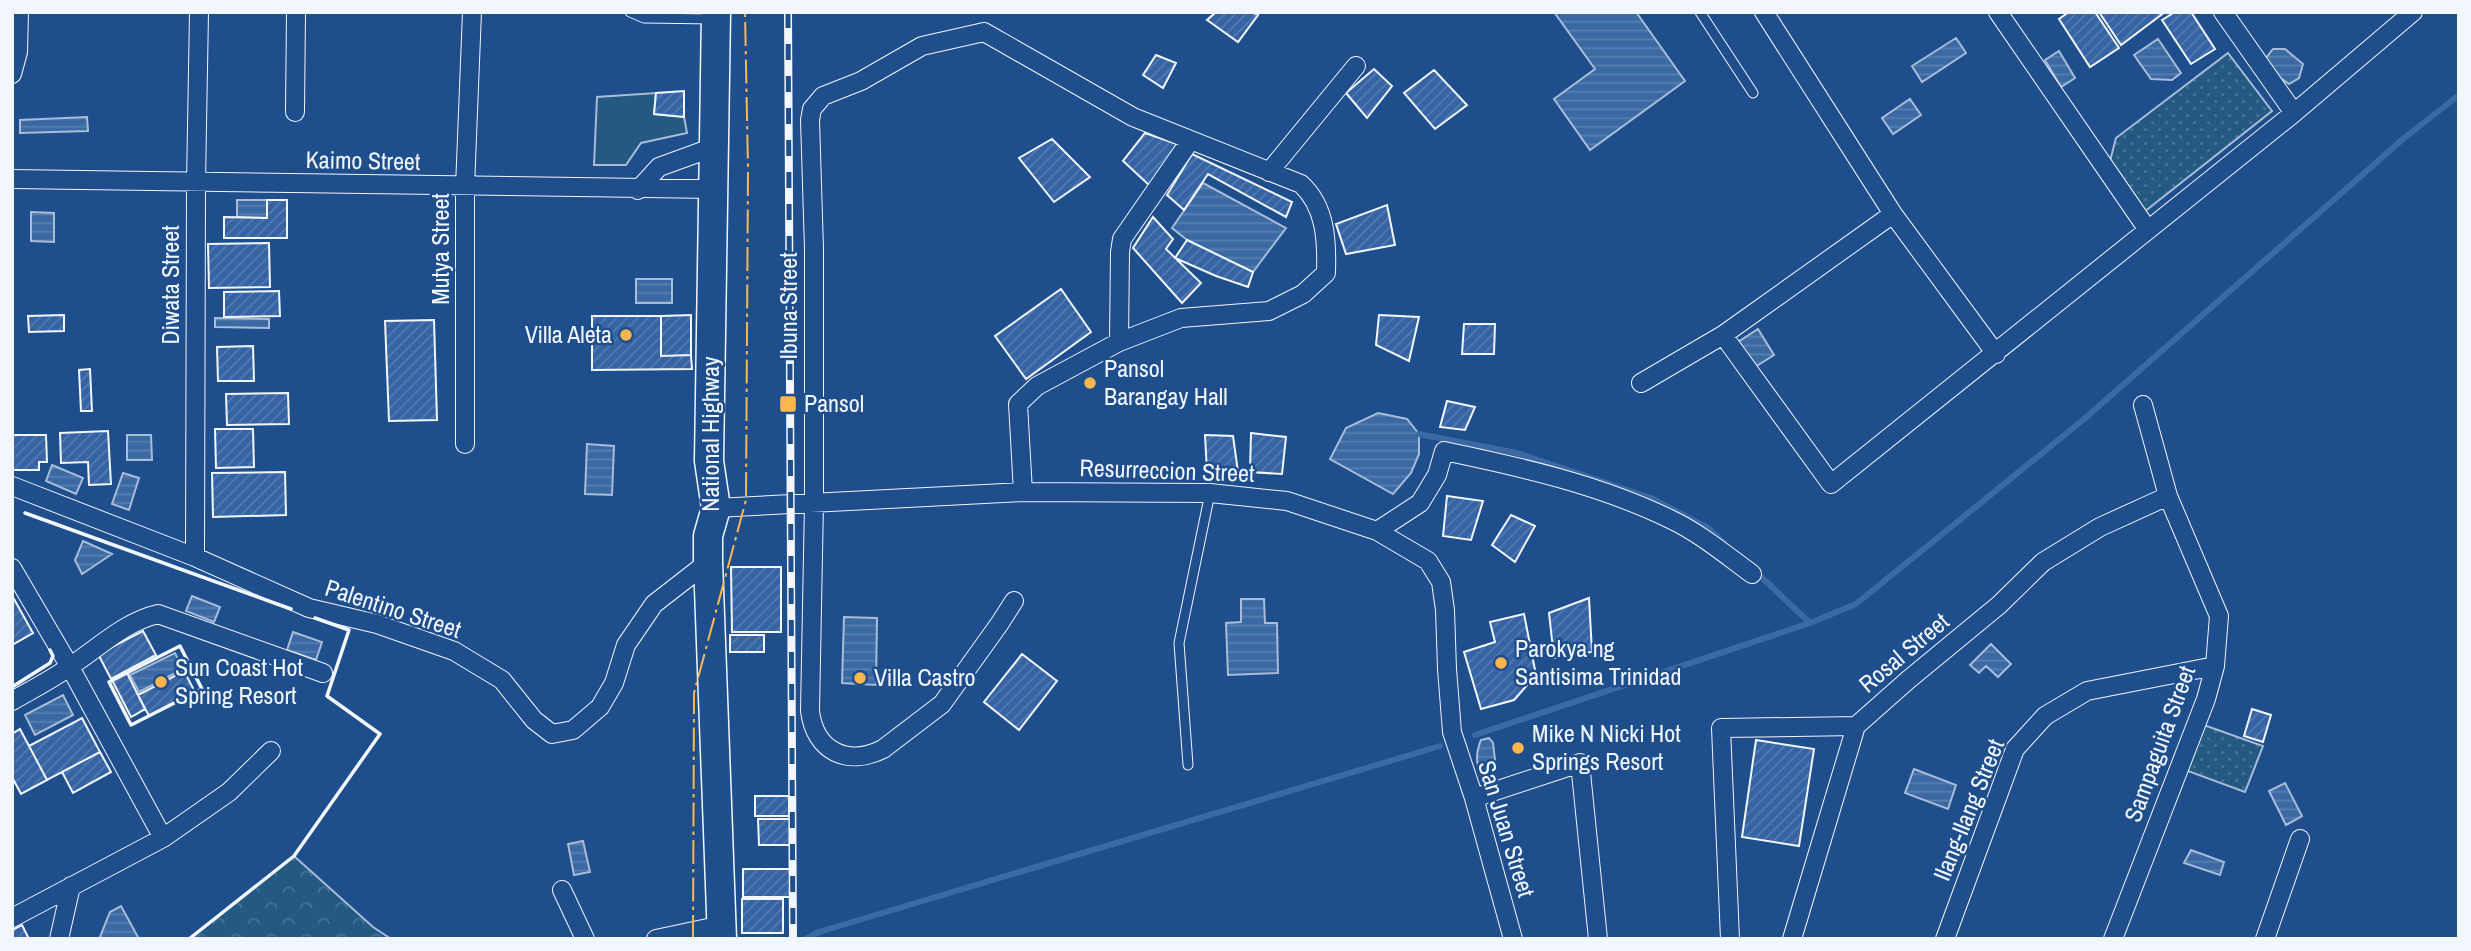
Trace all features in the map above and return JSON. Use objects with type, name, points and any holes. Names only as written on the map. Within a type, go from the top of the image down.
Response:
[{"type":"main road","name":"National Highway","points":[[716,16],[709,461],[716,508],[708,536],[708,562],[722,932]]},
{"type":"street","points":[[12,74],[18,52],[19,12]]},
{"type":"street","name":"Diwata Street","points":[[195,557],[199,12]]},
{"type":"street","points":[[295,112],[296,12]]},
{"type":"street","name":"Mutya Street","points":[[465,444],[465,187],[472,12]]},
{"type":"street","points":[[1764,12],[1893,214],[1996,354]]},
{"type":"street","points":[[1998,12],[2148,230]]},
{"type":"street","points":[[2223,12],[2294,113]]},
{"type":"street","points":[[1723,335],[1831,484],[2294,113],[2413,12]]},
{"type":"street","name":"Ibuna Street","points":[[1014,601],[942,704],[872,755],[848,757],[837,753],[828,748],[814,732],[810,711],[814,503],[814,249],[810,120],[816,102],[823,96],[861,81],[922,46],[984,32],[1133,117],[1301,184],[1323,219],[1327,247],[1325,273],[1303,293],[1269,311],[1181,318],[1119,342]]},
{"type":"street","points":[[1269,172],[1356,66]]},
{"type":"street","points":[[1023,492],[1018,404],[1037,386],[1119,342],[1122,239],[1190,141]]},
{"type":"street","points":[[638,190],[659,167],[714,147]]},
{"type":"street","name":"Kaimo Street","points":[[12,179],[713,189]]},
{"type":"street","points":[[1641,383],[1723,335],[1893,214]]},
{"type":"street","name":"Sampaguita Street","points":[[2113,939],[2206,699],[2215,666],[2219,616],[2168,496],[2143,405]]},
{"type":"street","points":[[1377,531],[1420,503],[1437,475],[1444,451],[1516,466],[1637,504],[1674,521],[1711,543],[1752,573]]},
{"type":"street","name":"Palentino Street","points":[[12,486],[195,557],[309,608],[377,624],[454,651],[502,680],[534,720],[552,734],[572,730],[600,706],[614,683],[626,645],[654,604],[708,562]]},
{"type":"street","name":"Resurreccion Street","points":[[716,508],[1023,492],[1210,493],[1287,501],[1377,531],[1428,561],[1441,582],[1445,610],[1452,732]]},
{"type":"street","name":"Rosal Street","points":[[1792,939],[1856,726],[1999,605],[2043,562],[2100,527],[2168,496]]},
{"type":"street","points":[[12,568],[70,667],[163,838]]},
{"type":"street","points":[[12,701],[70,667],[89,651],[129,627],[158,614],[323,673]]},
{"type":"street","name":"Ilang-Ilang Street","points":[[1945,939],[2015,750],[2045,716],[2087,691],[2215,666]]},
{"type":"street","points":[[1730,939],[1721,728],[1856,726]]},
{"type":"street","name":"San Juan Street","points":[[1452,732],[1474,798],[1513,939]]},
{"type":"street","points":[[12,918],[163,838],[229,792],[271,751]]},
{"type":"street","points":[[1474,798],[1580,763],[1598,939]]},
{"type":"street","points":[[2268,937],[2300,839]]},
{"type":"street","points":[[59,939],[71,886]]},
{"type":"street","points":[[562,890],[585,939]]},
{"type":"street","points":[[656,939],[722,932]]},
{"type":"lane","points":[[630,12],[644,18],[716,16]]},
{"type":"lane","points":[[1700,12],[1752,93]]},
{"type":"lane","points":[[1188,765],[1179,643],[1210,493]]},
{"type":"green space","points":[[2228,53],[2272,111],[2144,212],[2110,161],[2116,138]]},
{"type":"green space","points":[[656,93],[654,114],[684,117],[687,133],[641,143],[626,165],[594,165],[597,97]]},
{"type":"green space","points":[[2201,724],[2263,746],[2245,792],[2185,770]]},
{"type":"green space","points":[[294,856],[373,927],[391,939],[189,939]]},
{"type":"shaded area","points":[[1554,12],[1636,12],[1685,81],[1590,150],[1554,99],[1595,69]]},
{"type":"shaded area","points":[[1956,38],[1966,53],[1922,82],[1912,66]]},
{"type":"shaded area","points":[[2158,39],[2181,73],[2172,80],[2151,79],[2134,55]]},
{"type":"shaded area","points":[[2273,49],[2285,49],[2303,64],[2299,78],[2289,84],[2270,71],[2266,58]]},
{"type":"shaded area","points":[[2059,51],[2075,78],[2061,87],[2045,60]]},
{"type":"shaded area","points":[[1910,99],[1921,115],[1893,134],[1882,118]]},
{"type":"shaded area","points":[[87,117],[88,131],[20,133],[20,120]]},
{"type":"shaded area","points":[[1203,183],[1286,228],[1253,272],[1187,240],[1172,228]]},
{"type":"shaded area","points":[[237,200],[267,200],[267,218],[237,217]]},
{"type":"shaded area","points":[[31,212],[54,213],[54,242],[31,241]]},
{"type":"shaded area","points":[[636,279],[672,279],[672,303],[636,303]]},
{"type":"shaded area","points":[[215,318],[269,319],[269,328],[215,327]]},
{"type":"shaded area","points":[[1758,329],[1774,355],[1752,369],[1735,344]]},
{"type":"shaded area","points":[[1378,413],[1407,419],[1419,434],[1419,454],[1411,473],[1393,494],[1330,459],[1346,428]]},
{"type":"shaded area","points":[[127,435],[151,435],[152,460],[127,460]]},
{"type":"shaded area","points":[[587,444],[614,446],[612,495],[585,494]]},
{"type":"shaded area","points":[[52,465],[83,478],[76,494],[46,481]]},
{"type":"shaded area","points":[[123,473],[139,478],[129,510],[112,504]]},
{"type":"shaded area","points":[[83,541],[112,554],[82,574],[75,560]]},
{"type":"shaded area","points":[[192,596],[220,607],[214,622],[186,611]]},
{"type":"shaded area","points":[[1241,599],[1264,599],[1265,623],[1277,623],[1278,673],[1228,675],[1226,623],[1241,622]]},
{"type":"shaded area","points":[[844,617],[877,618],[876,685],[842,683]]},
{"type":"shaded area","points":[[293,632],[322,642],[316,660],[287,650]]},
{"type":"shaded area","points":[[1991,644],[2011,664],[1998,677],[1986,666],[1979,673],[1970,665]]},
{"type":"shaded area","points":[[175,653],[183,669],[139,692],[130,675]]},
{"type":"shaded area","points":[[63,695],[73,715],[35,735],[25,715]]},
{"type":"shaded area","points":[[1489,738],[1493,743],[1496,768],[1491,775],[1481,775],[1477,762],[1478,749],[1481,740]]},
{"type":"shaded area","points":[[1914,769],[1956,785],[1948,809],[1905,793]]},
{"type":"shaded area","points":[[2285,783],[2302,816],[2286,825],[2269,791]]},
{"type":"shaded area","points":[[583,841],[590,872],[574,875],[568,844]]},
{"type":"shaded area","points":[[2191,850],[2224,862],[2220,875],[2184,863]]},
{"type":"shaded area","points":[[121,906],[139,939],[100,937],[110,912]]},
{"type":"building","points":[[1216,12],[1252,12],[1258,15],[1238,42],[1207,20]]},
{"type":"building","points":[[2069,12],[2095,12],[2119,48],[2090,67],[2059,19]]},
{"type":"building","points":[[2099,12],[2165,12],[2121,45]]},
{"type":"building","points":[[2175,12],[2191,12],[2215,49],[2191,64],[2162,20]]},
{"type":"building","points":[[1156,55],[1176,63],[1163,88],[1143,75]]},
{"type":"building","points":[[1374,69],[1392,86],[1367,118],[1346,93]]},
{"type":"building","points":[[1434,70],[1467,105],[1435,129],[1404,93]]},
{"type":"building","points":[[684,91],[684,117],[654,114],[656,93]]},
{"type":"building","points":[[1145,133],[1180,145],[1149,185],[1123,161]]},
{"type":"building","points":[[1052,139],[1090,177],[1054,202],[1019,158]]},
{"type":"building","points":[[1192,154],[1292,202],[1286,217],[1208,174],[1184,210],[1167,195]]},
{"type":"building","points":[[267,200],[287,200],[287,238],[224,238],[224,217],[267,218]]},
{"type":"building","points":[[1387,205],[1395,245],[1346,254],[1336,224]]},
{"type":"building","points":[[1153,217],[1173,239],[1166,249],[1201,283],[1182,303],[1133,248]]},
{"type":"building","points":[[1187,240],[1253,272],[1248,287],[1175,258]]},
{"type":"building","points":[[269,243],[270,287],[209,288],[208,244]]},
{"type":"building","points":[[1061,289],[1091,332],[1026,379],[995,336]]},
{"type":"building","points":[[279,291],[280,316],[224,317],[224,292]]},
{"type":"building","points":[[64,315],[64,331],[29,332],[28,316]]},
{"type":"building","points":[[691,315],[691,355],[661,356],[661,316]]},
{"type":"building","points":[[1379,315],[1419,317],[1409,361],[1376,345]]},
{"type":"building","name":"Villa Aleta","points":[[592,316],[661,316],[661,356],[691,355],[692,369],[592,370]]},
{"type":"building","points":[[434,320],[437,420],[389,421],[385,321]]},
{"type":"building","points":[[1464,324],[1495,324],[1494,354],[1462,354]]},
{"type":"building","points":[[253,346],[254,381],[218,381],[217,347]]},
{"type":"building","points":[[90,369],[92,411],[81,411],[79,370]]},
{"type":"building","points":[[288,393],[289,424],[227,425],[226,394]]},
{"type":"building","points":[[1447,401],[1475,407],[1465,430],[1440,427]]},
{"type":"building","points":[[215,429],[253,429],[254,467],[216,468]]},
{"type":"building","points":[[108,431],[111,484],[89,485],[88,462],[61,463],[60,433]]},
{"type":"building","points":[[1251,433],[1286,437],[1282,474],[1250,472]]},
{"type":"building","points":[[13,435],[46,435],[47,462],[39,462],[39,470],[13,470]]},
{"type":"building","points":[[1205,435],[1233,436],[1238,472],[1207,472]]},
{"type":"building","points":[[285,472],[286,515],[213,517],[212,473]]},
{"type":"building","points":[[1447,496],[1483,501],[1471,540],[1443,536]]},
{"type":"building","points":[[1511,515],[1535,526],[1515,562],[1492,545]]},
{"type":"building","points":[[731,567],[781,567],[781,632],[732,632]]},
{"type":"building","points":[[1589,598],[1592,652],[1554,658],[1549,613]]},
{"type":"building","points":[[14,599],[33,633],[12,645],[12,600]]},
{"type":"building","name":"Parokya ng Santisima Trinidad","points":[[1524,614],[1536,675],[1514,700],[1481,709],[1464,652],[1495,642],[1490,622]]},
{"type":"building","points":[[143,631],[156,655],[111,679],[98,654]]},
{"type":"building","points":[[730,635],[764,635],[764,652],[730,652]]},
{"type":"building","points":[[1022,654],[1057,681],[1019,730],[984,702]]},
{"type":"building","points":[[184,671],[195,692],[149,716],[138,695]]},
{"type":"building","points":[[127,673],[145,709],[131,717],[112,680]]},
{"type":"building","points":[[2252,709],[2271,715],[2263,742],[2244,736]]},
{"type":"building","points":[[82,718],[100,752],[47,780],[29,746]]},
{"type":"building","points":[[20,729],[47,780],[21,794],[12,777],[12,734]]},
{"type":"building","points":[[1756,740],[1814,749],[1799,846],[1742,837]]},
{"type":"building","points":[[100,752],[111,772],[73,793],[62,772]]},
{"type":"building","points":[[755,796],[789,796],[789,816],[755,816]]},
{"type":"building","points":[[758,819],[792,819],[792,845],[759,845]]},
{"type":"building","points":[[743,869],[790,869],[790,897],[743,897]]},
{"type":"building","points":[[742,899],[783,899],[783,933],[742,933]]},
{"type":"building","points":[[22,925],[29,939],[12,939],[12,930]]},
{"type":"waterway","points":[[1475,735],[1810,623],[1856,604],[2083,420],[2403,139],[2459,95]]},
{"type":"waterway","points":[[1419,434],[1517,453],[1651,498],[1708,528],[1724,543]]},
{"type":"waterway","points":[[1756,572],[1810,623]]},
{"type":"waterway","points":[[806,939],[819,932],[1440,746]]},
{"type":"railway","points":[[788,12],[793,939]]},
{"type":"wall","points":[[25,513],[291,609]]},
{"type":"wall","points":[[189,939],[294,856],[380,734],[327,696],[349,630],[315,618]]},
{"type":"wall","points":[[180,646],[202,689],[131,725],[109,682],[180,646]]},
{"type":"wall","points":[[12,687],[50,663],[53,656],[50,650]]},
{"type":"power","points":[[693,939],[694,693],[746,500],[748,169],[745,12]]},
{"type":"place","name":"Villa Aleta","points":[[626,335]]},
{"type":"place","name":"Pansol Barangay Hall","points":[[1090,383]]},
{"type":"place","name":"Pansol","points":[[788,404]]},
{"type":"place","name":"Parokya ng Santisima Trinidad","points":[[1501,663]]},
{"type":"place","name":"Villa Castro","points":[[860,678]]},
{"type":"place","name":"Sun Coast Hot Spring Resort","points":[[161,682]]},
{"type":"place","name":"Mike N Nicki Hot Springs Resort","points":[[1518,748]]}]
